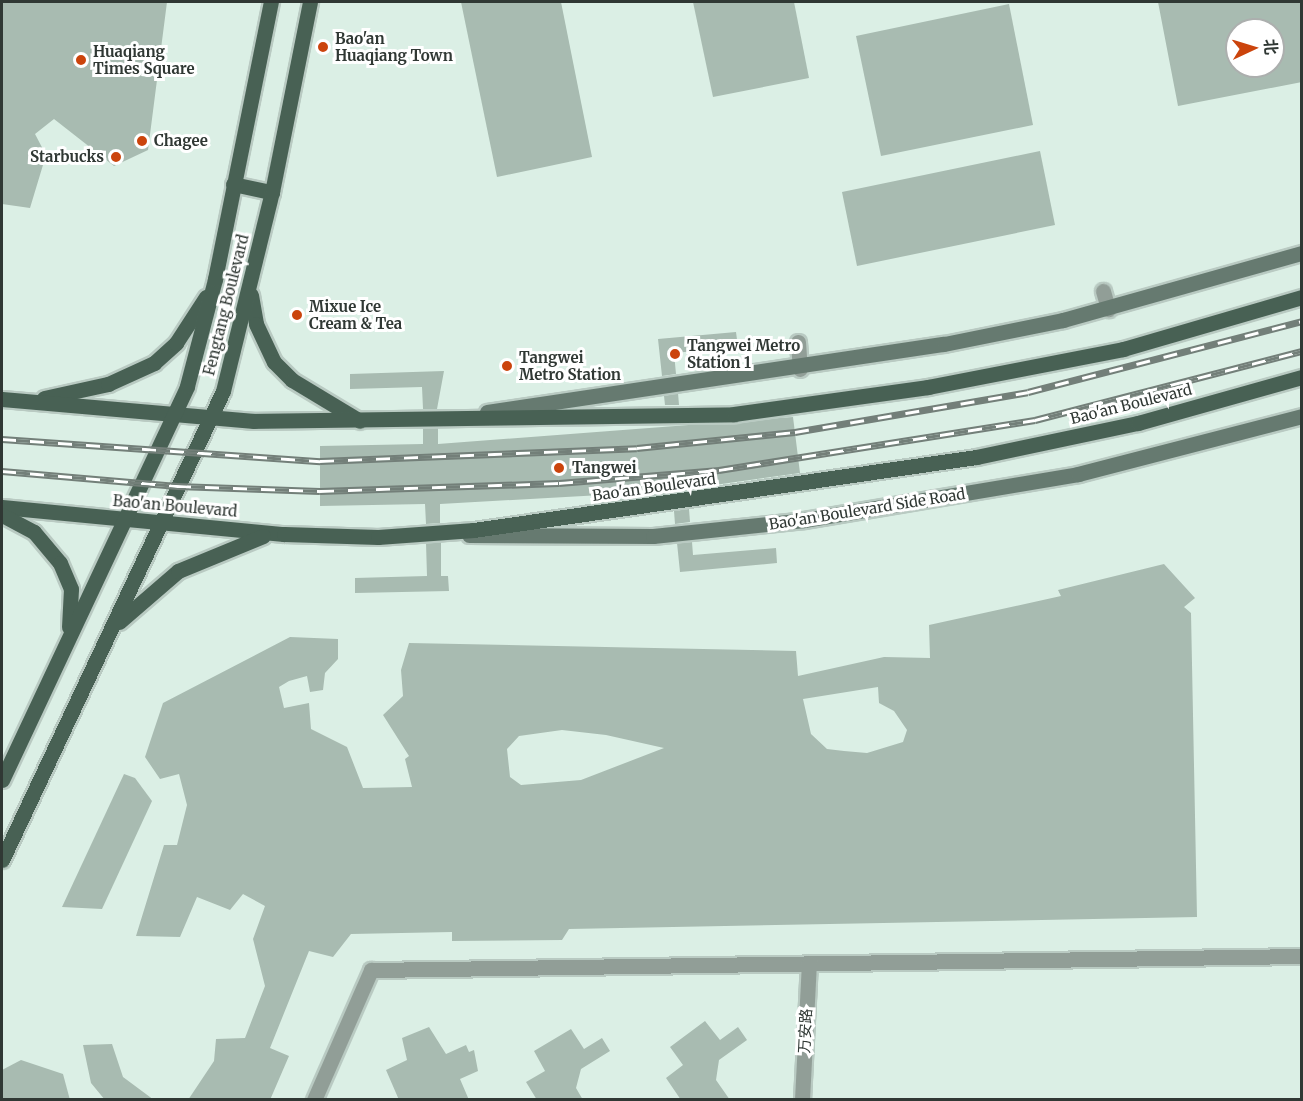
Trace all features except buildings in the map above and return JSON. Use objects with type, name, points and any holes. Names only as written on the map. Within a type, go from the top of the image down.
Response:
[{"type":"main road","name":"Fengtang Boulevard","points":[[2,780],[65,642],[176,417],[215,279],[271,2]]},
{"type":"main road","name":"Fengtang Boulevard","points":[[2,860],[212,419],[232,365],[272,192],[310,2]]},
{"type":"main road","points":[[233,184],[272,192]]},
{"type":"main road","points":[[439,419],[800,369],[1108,309],[1302,253]]},
{"type":"main road","points":[[23,402],[108,384],[154,363],[192,321],[215,279]]},
{"type":"main road","points":[[251,282],[256,324],[274,362],[292,380],[360,421]]},
{"type":"main road","points":[[2,399],[212,419],[360,421],[646,418],[835,402],[1123,349],[1302,297]]},
{"type":"main road","name":"Bao'an Boulevard","points":[[2,507],[284,534],[424,535],[976,457],[1138,423],[1302,377]]},
{"type":"main road","name":"Bao'an Boulevard Side Road","points":[[424,535],[652,536],[804,520],[1078,474],[1302,416]]},
{"type":"main road","points":[[2,515],[34,532],[64,569],[72,605],[65,642]]},
{"type":"main road","points":[[108,637],[147,593],[178,571],[230,546],[284,534]]},
{"type":"street","points":[[1103,291],[1108,309]]},
{"type":"street","points":[[798,342],[800,369]]},
{"type":"street","points":[[1284,421],[1302,425]]},
{"type":"street","points":[[314,1100],[371,970],[1302,956]]},
{"type":"street","name":"万安路","points":[[802,1100],[809,963]]},
{"type":"railway","points":[[2,439],[320,461],[637,448],[795,432],[1028,392],[1302,321]]},
{"type":"railway","points":[[2,471],[177,486],[320,491],[559,483],[719,470],[1035,420],[1302,351]]},
{"type":"place","name":"Bao'an Huaqiang Town","points":[[323,47]]},
{"type":"place","name":"Huaqiang Times Square","points":[[81,60]]},
{"type":"place","name":"Chagee","points":[[142,141]]},
{"type":"place","name":"Starbucks","points":[[116,157]]},
{"type":"place","name":"Mixue Ice Cream & Tea","points":[[297,315]]},
{"type":"place","name":"Tangwei Metro Station 1","points":[[675,354]]},
{"type":"place","name":"Tangwei Metro Station","points":[[507,366]]},
{"type":"place","name":"Tangwei","points":[[559,468]]}]
